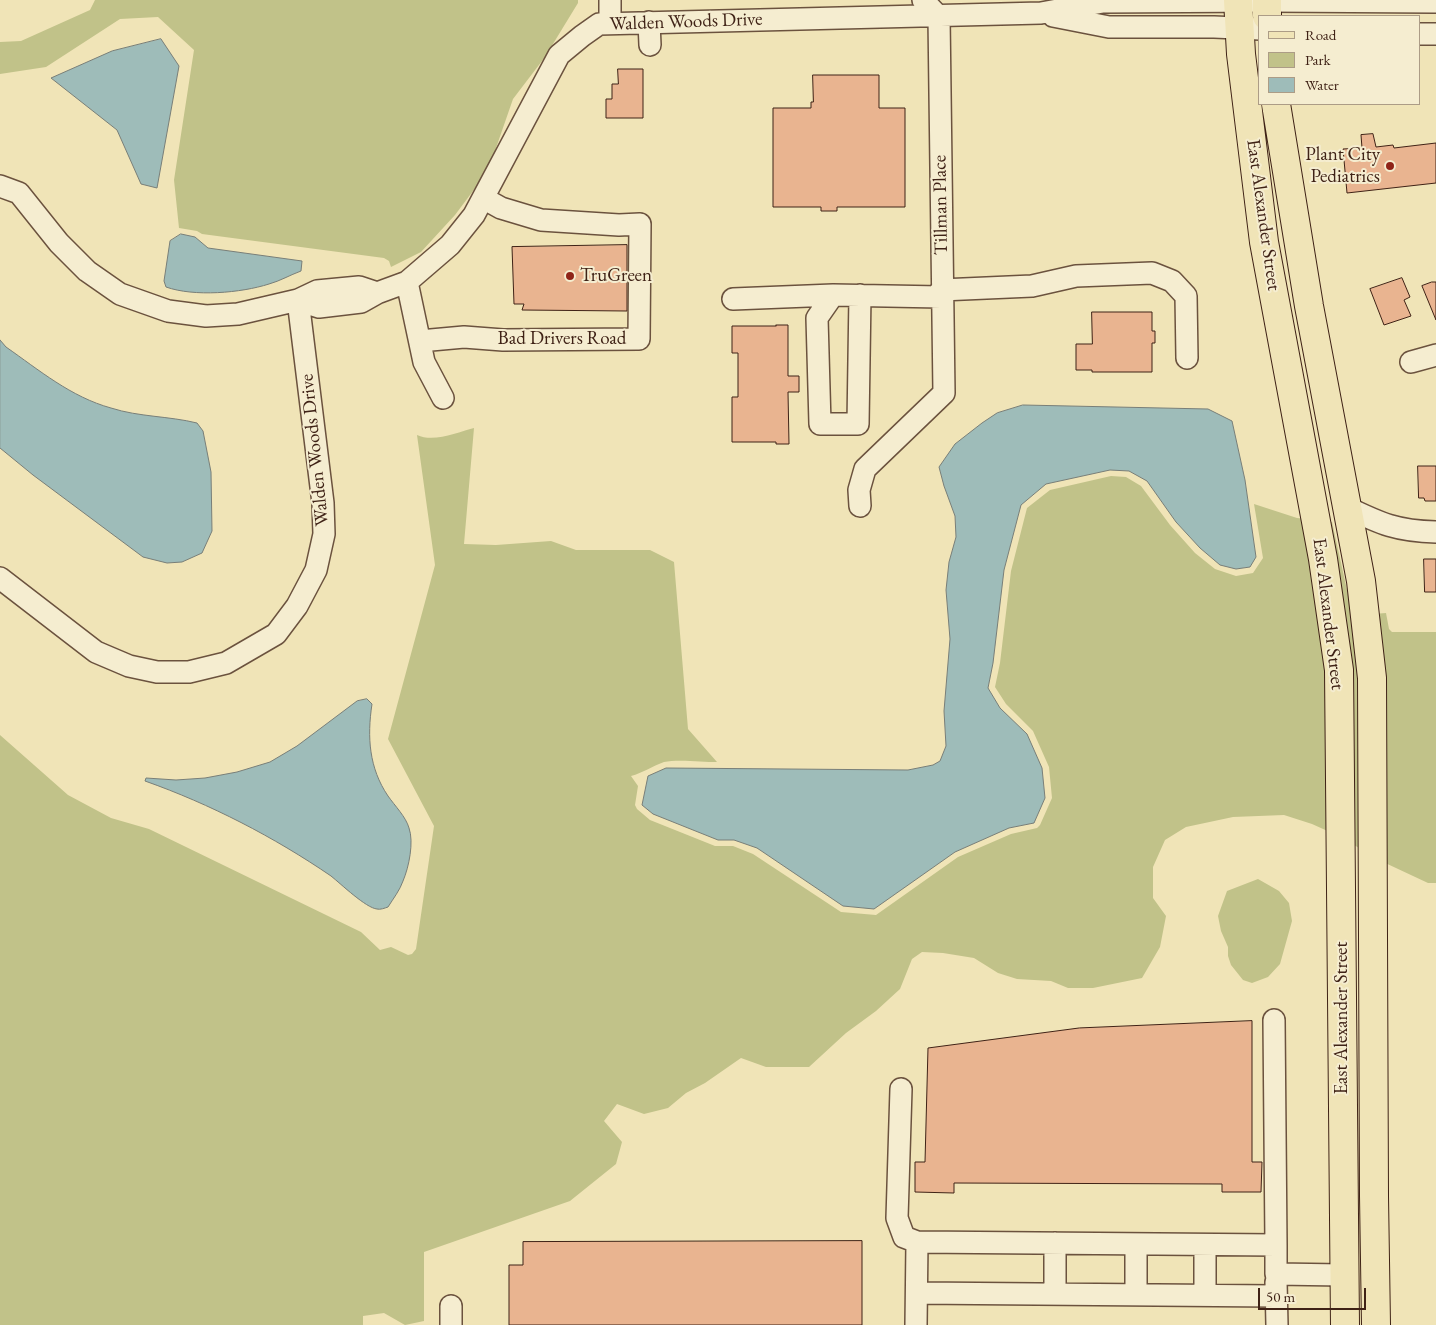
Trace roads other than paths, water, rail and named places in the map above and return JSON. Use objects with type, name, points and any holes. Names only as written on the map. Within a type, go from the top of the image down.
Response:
[{"type":"main road","name":"East Alexander Street","points":[[1238,0],[1250,29],[1241,54],[1264,242],[1322,559],[1339,670],[1343,1275],[1345,1325]]},
{"type":"main road","points":[[1267,0],[1267,15]]},
{"type":"main road","name":"East Alexander Street","points":[[1276,105],[1309,306],[1361,581],[1372,678],[1376,1325]]},
{"type":"street","points":[[610,0],[610,23]]},
{"type":"street","points":[[924,0],[939,17]]},
{"type":"street","name":"Walden Woods Drive","points":[[0,186],[19,193],[60,243],[87,271],[120,294],[168,311],[206,316],[238,314],[298,300],[317,291],[359,286],[377,293],[407,282],[450,245],[474,215],[559,55],[599,24],[821,9],[939,17],[1041,13],[1102,1],[1436,2]]},
{"type":"street","name":"Walden Woods Drive","points":[[1041,13],[1109,27],[1250,29]]},
{"type":"street","name":"Tillman Place","points":[[860,506],[859,490],[865,469],[944,393],[939,17]]},
{"type":"street","points":[[649,22],[650,45]]},
{"type":"street","points":[[1421,34],[1436,34]]},
{"type":"street","name":"Bad Drivers Road","points":[[420,341],[464,337],[503,340],[639,339],[640,224],[618,225],[541,220],[501,208],[483,198]]},
{"type":"street","points":[[733,298],[942,293],[1032,286],[1076,276],[1152,272],[1172,281],[1186,296],[1187,358]]},
{"type":"street","points":[[407,282],[424,362],[443,398]]},
{"type":"street","points":[[834,295],[817,318],[820,424],[858,424],[860,295]]},
{"type":"street","name":"Walden Woods Drive","points":[[0,578],[96,652],[129,666],[157,672],[189,672],[226,663],[276,634],[296,606],[316,570],[324,534],[323,504],[298,300]]},
{"type":"street","points":[[1411,362],[1436,355]]},
{"type":"street","points":[[1346,507],[1384,525],[1413,532],[1436,532]]},
{"type":"street","points":[[1274,1020],[1277,1325]]},
{"type":"street","points":[[901,1089],[897,1218],[904,1238],[917,1242],[1276,1246]]},
{"type":"street","points":[[916,1325],[917,1242]]},
{"type":"street","points":[[1055,1243],[1055,1294]]},
{"type":"street","points":[[1136,1244],[1136,1295]]},
{"type":"street","points":[[1205,1245],[1205,1295]]},
{"type":"street","points":[[1276,1274],[1343,1275]]},
{"type":"street","points":[[916,1294],[1276,1296]]},
{"type":"water","points":[[161,39],[179,66],[157,188],[141,184],[117,130],[51,78],[112,51]]},
{"type":"water","points":[[181,234],[195,237],[208,248],[302,261],[301,271],[269,284],[231,292],[190,292],[166,287],[164,281],[170,241]]},
{"type":"water","points":[[0,340],[6,347],[56,382],[96,403],[132,413],[197,423],[203,431],[211,472],[212,531],[202,553],[182,562],[167,563],[143,557],[0,448]]},
{"type":"water","points":[[1023,405],[1208,409],[1232,421],[1245,480],[1256,557],[1250,567],[1236,569],[1220,565],[1200,548],[1176,522],[1147,481],[1129,471],[1110,470],[1046,484],[1021,505],[1004,570],[993,663],[988,688],[1000,708],[1027,734],[1042,768],[1045,798],[1034,823],[1009,828],[955,852],[874,909],[843,906],[757,848],[734,840],[718,840],[653,814],[642,805],[648,776],[666,768],[908,770],[933,765],[940,761],[946,746],[944,711],[950,639],[946,590],[949,562],[956,537],[955,516],[939,467],[955,444],[982,423],[997,413]]},
{"type":"water","points":[[367,699],[372,704],[370,740],[373,763],[388,796],[409,828],[411,840],[409,862],[405,875],[400,888],[388,907],[372,908],[331,876],[264,835],[193,800],[145,781],[146,778],[176,780],[205,778],[237,772],[270,762],[297,746],[357,701]]},
{"type":"place","name":"Plant City Pediatrics","points":[[1390,166]]},
{"type":"place","name":"TruGreen","points":[[570,276]]}]
